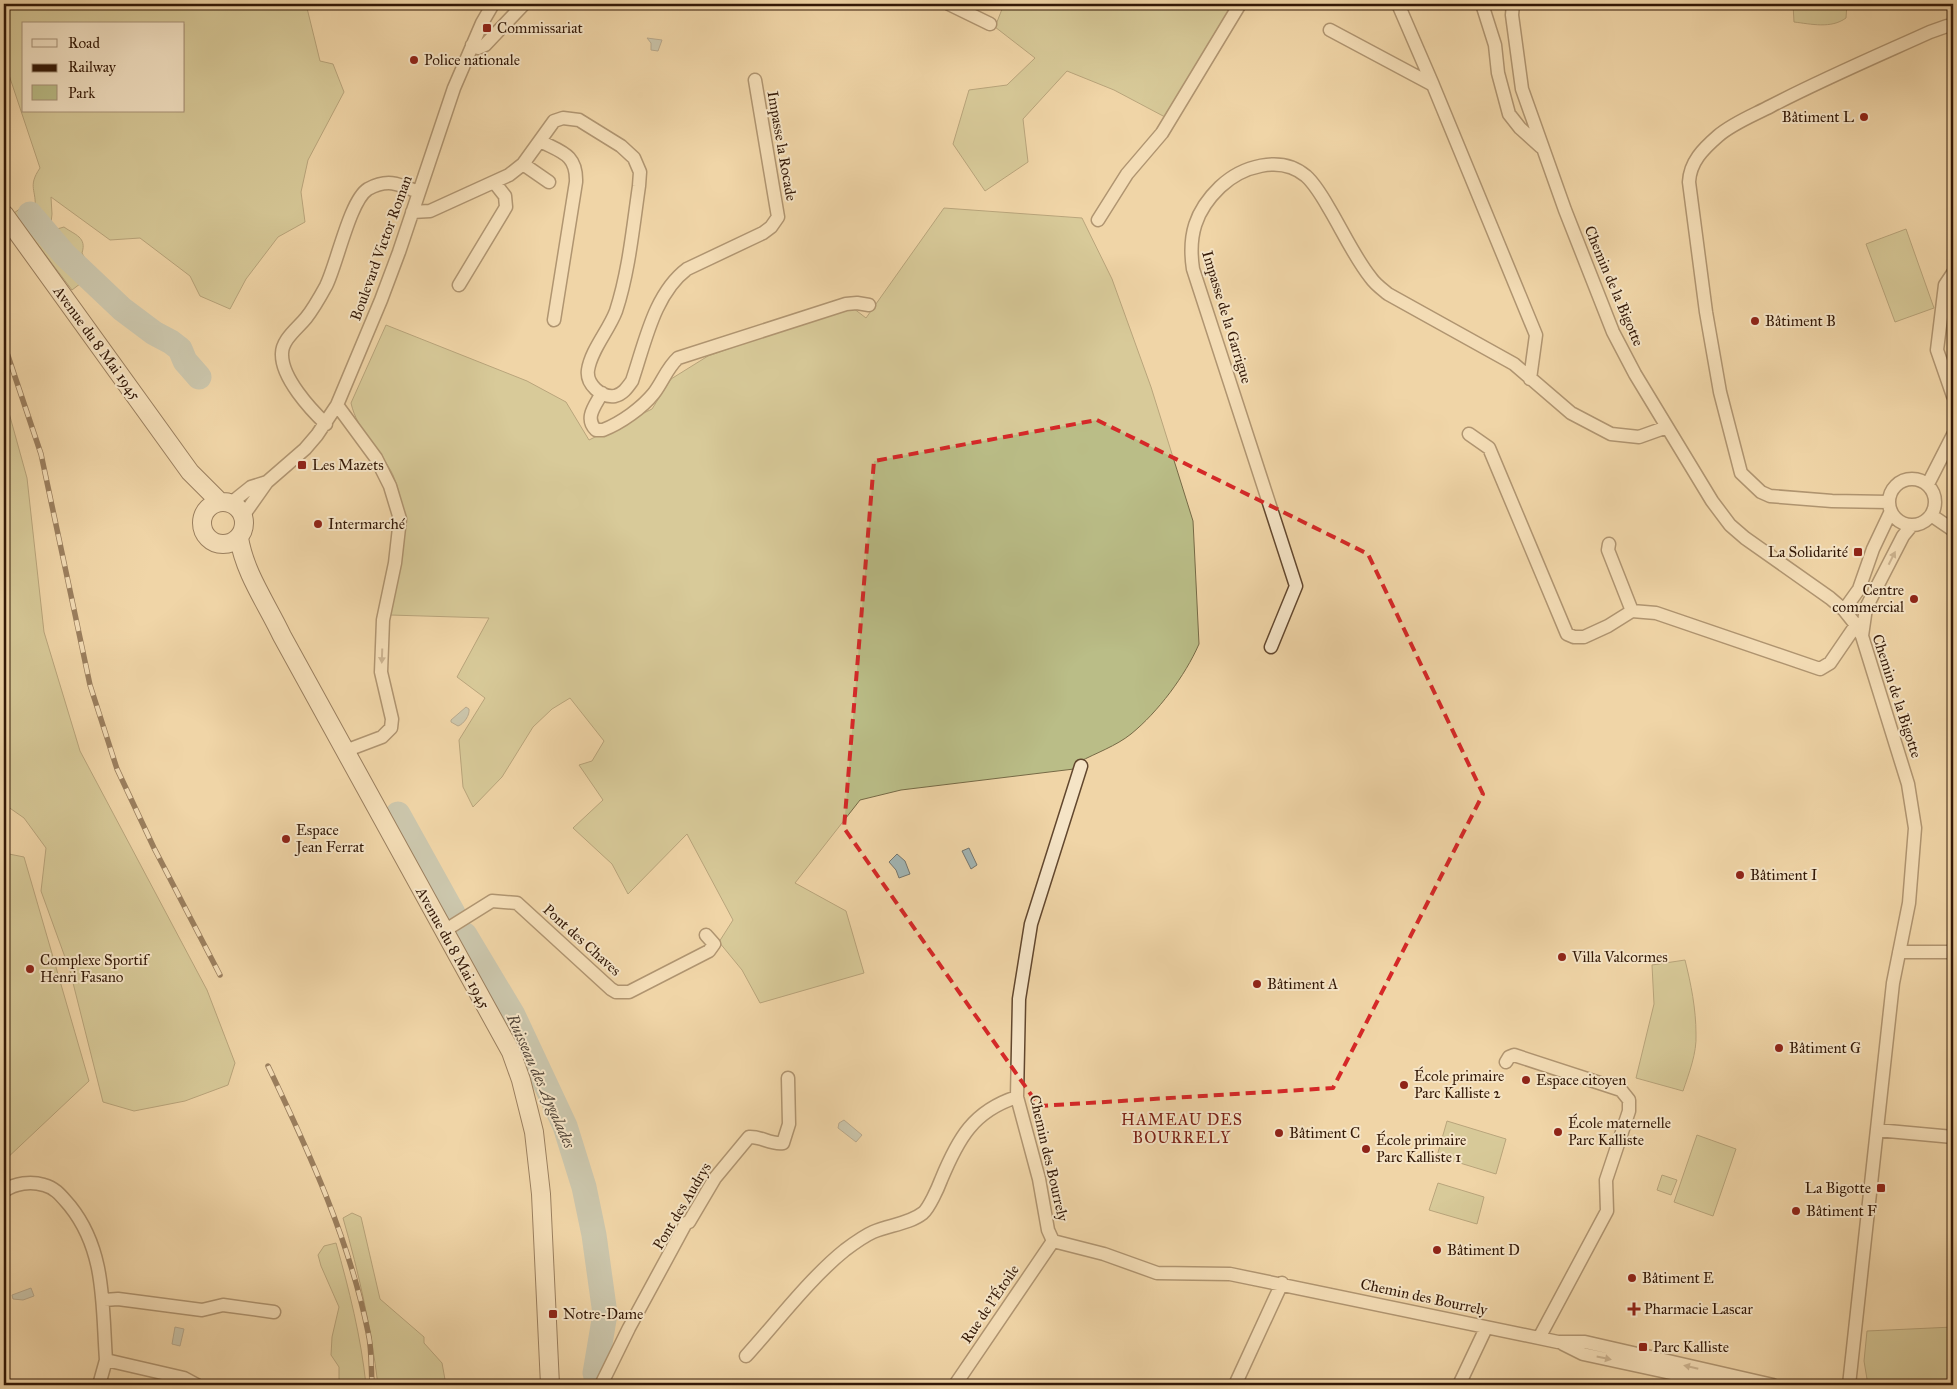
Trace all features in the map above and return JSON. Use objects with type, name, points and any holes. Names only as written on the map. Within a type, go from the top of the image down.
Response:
[{"type":"main road","name":"Avenue du 8 Mai 1945","points":[[4,214],[190,472],[202,502],[202,518]]},
{"type":"main road","name":"Avenue du 8 Mai 1945","points":[[190,472],[232,507]]},
{"type":"main road","points":[[232,507],[245,524],[239,538],[234,542],[221,545],[214,543],[204,533],[202,518],[209,508],[232,507]]},
{"type":"main road","name":"Avenue du 8 Mai 1945","points":[[239,538],[241,553],[250,574],[511,1052],[534,1132],[540,1194],[550,1385]]},
{"type":"main road","name":"Avenue du 8 Mai 1945","points":[[221,545],[250,574]]},
{"type":"street","name":"Boulevard Victor Roman","points":[[232,507],[251,487],[267,482],[305,449],[326,424],[337,405],[381,300],[412,212],[443,114],[472,45],[493,4]]},
{"type":"street","points":[[472,45],[478,48],[486,45],[524,4]]},
{"type":"street","points":[[949,4],[990,24]]},
{"type":"street","points":[[1098,220],[1127,174],[1162,133],[1240,4]]},
{"type":"street","points":[[1398,4],[1434,85],[1536,335],[1530,379]]},
{"type":"street","points":[[1482,4],[1496,45],[1498,73],[1509,114],[1520,128],[1543,149]]},
{"type":"street","name":"Chemin de la Bigotte","points":[[1513,4],[1513,24],[1522,89],[1565,210],[1613,332],[1635,374],[1667,427],[1712,501],[1730,525],[1844,610],[1859,630],[1908,784],[1914,828],[1909,903],[1893,983],[1849,1385]]},
{"type":"street","points":[[1890,507],[1770,496],[1761,492],[1741,473],[1720,392],[1706,312],[1688,182],[1689,172],[1695,160],[1719,135],[1748,118],[1790,96],[1930,32],[1947,26],[1953,26]]},
{"type":"street","points":[[1330,30],[1434,85]]},
{"type":"street","name":"Impasse la Rocade","points":[[602,393],[614,396],[624,391],[632,381],[661,299],[676,277],[687,269],[763,233],[771,227],[778,217],[755,80]]},
{"type":"street","points":[[412,212],[430,212],[508,175],[523,164],[534,152],[554,121],[563,118],[579,120],[621,146],[634,158],[640,172],[625,273],[616,312],[590,362],[587,372],[594,389],[602,393],[589,417],[591,425],[596,430],[603,430],[646,403],[655,392],[670,365],[678,358],[846,304],[857,302],[869,305]]},
{"type":"street","points":[[540,141],[568,156],[577,168],[554,320]]},
{"type":"street","points":[[523,164],[549,182]]},
{"type":"street","name":"Impasse de la Garrigue","points":[[1271,647],[1296,586],[1193,270],[1190,250],[1192,235],[1199,212],[1213,194],[1226,182],[1246,170],[1265,164],[1287,166],[1305,175],[1320,194],[1371,279],[1388,294],[1514,364],[1571,413],[1611,434],[1639,437],[1667,427]]},
{"type":"street","points":[[326,424],[303,398],[284,370],[281,354],[286,341],[320,298],[329,279],[356,203],[367,190],[383,183],[395,182],[418,192]]},
{"type":"street","points":[[459,285],[506,208],[505,196],[494,182]]},
{"type":"street","points":[[1953,273],[1945,285],[1937,350],[1953,396]]},
{"type":"street","points":[[337,405],[376,458],[390,486],[400,519],[395,563],[384,608],[381,672],[392,719],[391,728],[382,737],[345,751]]},
{"type":"street","points":[[1470,434],[1488,448],[1567,634],[1574,637],[1584,637],[1608,626],[1632,611],[1656,613],[1820,669],[1830,663],[1859,630],[1866,608],[1903,536],[1912,525]]},
{"type":"street","points":[[1928,484],[1953,435]]},
{"type":"street","points":[[1844,610],[1859,590],[1890,507],[1890,493],[1896,484],[1912,478],[1928,484],[1934,493],[1935,506],[1931,515],[1920,524],[1912,525],[1899,521],[1890,507]]},
{"type":"street","points":[[1931,515],[1953,530]]},
{"type":"street","points":[[1609,544],[1608,550],[1632,611]]},
{"type":"street","name":"Chemin des Bourrely","points":[[1081,766],[1031,924],[1019,1000],[1017,1097],[1039,1179],[1048,1230],[1053,1241],[1104,1254],[1157,1274],[1230,1274],[1558,1342],[1585,1342],[1773,1385]]},
{"type":"street","name":"Pont des Chaves","points":[[444,931],[492,901],[517,903],[611,989],[622,993],[638,988],[709,951],[714,944],[706,935]]},
{"type":"street","points":[[1899,952],[1953,952]]},
{"type":"street","points":[[1506,1062],[1508,1056],[1514,1055],[1621,1090],[1629,1100],[1629,1111],[1606,1180],[1607,1211],[1538,1338]]},
{"type":"street","name":"Pont des Audrys","points":[[601,1385],[629,1328],[686,1224],[689,1222],[714,1178],[749,1137],[776,1144],[783,1143],[789,1124],[788,1078]]},
{"type":"street","points":[[746,1356],[816,1278],[845,1250],[873,1232],[905,1222],[924,1212],[938,1188],[954,1149],[963,1135],[977,1119],[1001,1102],[1017,1097]]},
{"type":"street","points":[[1876,1130],[1953,1137]]},
{"type":"street","points":[[4,1190],[32,1182],[52,1187],[77,1215],[91,1241],[104,1300],[106,1360],[100,1385]]},
{"type":"street","name":"Rue de l'Étoile","points":[[955,1385],[1053,1241]]},
{"type":"street","points":[[1235,1385],[1282,1284]]},
{"type":"street","points":[[104,1300],[118,1299],[202,1310],[224,1305],[274,1312]]},
{"type":"street","points":[[1459,1385],[1486,1328]]},
{"type":"street","name":"Chemin des Bourrely","points":[[1558,1342],[1583,1354],[1727,1385]]},
{"type":"street","points":[[106,1360],[184,1378],[197,1385]]},
{"type":"highlighted area","points":[[1097,420],[1368,554],[1483,794],[1333,1088],[1039,1106],[844,828],[874,461]]},
{"type":"green space","points":[[4,4],[306,4],[320,61],[333,64],[344,92],[308,160],[301,192],[305,222],[278,237],[246,279],[230,309],[200,296],[190,276],[140,238],[110,240],[51,197],[51,223],[57,229],[64,227],[79,237],[83,243],[82,253],[93,274],[72,290],[14,213],[28,203],[35,209],[33,184],[40,168],[4,60]]},
{"type":"green space","points":[[1004,4],[1237,4],[1165,117],[1114,90],[1067,71],[1023,119],[1028,162],[985,191],[953,144],[969,90],[1007,85],[1035,58],[995,27]]},
{"type":"green space","points":[[1793,4],[1847,4],[1846,18],[1827,25],[1794,22]]},
{"type":"green space","points":[[944,208],[1082,218],[1112,279],[1151,387],[1193,521],[1199,644],[1170,693],[1141,725],[1119,742],[1079,762],[1074,769],[901,790],[860,800],[795,883],[846,911],[864,973],[760,1003],[742,970],[719,942],[733,920],[687,834],[628,894],[612,864],[573,828],[603,800],[579,765],[592,761],[604,741],[570,698],[552,709],[533,727],[502,777],[473,807],[463,787],[459,740],[485,698],[457,677],[489,618],[390,615],[401,544],[402,526],[399,492],[388,466],[358,423],[351,403],[386,325],[527,381],[566,402],[589,440],[652,409],[671,379],[708,356],[839,310],[853,308],[866,318]]},
{"type":"green space","points":[[1906,229],[1934,308],[1895,322],[1866,244]]},
{"type":"green space","points":[[6,402],[27,478],[44,632],[80,751],[207,990],[235,1063],[228,1085],[185,1101],[134,1111],[103,1102],[70,971],[41,891],[46,848],[24,818],[4,804],[4,403]]},
{"type":"green space","name":"Complexe Sportif Henri Fasano","points":[[4,853],[24,857],[89,1081],[4,1161]]},
{"type":"green space","points":[[1685,960],[1694,1006],[1696,1041],[1692,1063],[1683,1091],[1636,1078],[1654,1004],[1652,965]]},
{"type":"green space","points":[[1447,1121],[1506,1139],[1496,1174],[1437,1156]]},
{"type":"green space","points":[[1697,1135],[1736,1149],[1713,1216],[1674,1202]]},
{"type":"green space","points":[[1662,1175],[1677,1180],[1671,1195],[1657,1190]]},
{"type":"green space","points":[[1438,1183],[1484,1197],[1477,1224],[1429,1210]]},
{"type":"green space","points":[[352,1213],[361,1217],[380,1299],[424,1337],[424,1343],[442,1363],[446,1385],[378,1385],[364,1301],[343,1218]]},
{"type":"green space","points":[[336,1243],[354,1313],[366,1385],[339,1385],[339,1367],[331,1355],[332,1337],[339,1307],[318,1255],[324,1246]]},
{"type":"green space","points":[[1953,1327],[1953,1385],[1868,1385],[1864,1361],[1867,1331]]},
{"type":"shaded area","points":[[647,38],[662,40],[658,51],[651,50],[651,43]]},
{"type":"shaded area","points":[[466,707],[469,709],[469,714],[462,723],[458,726],[451,722],[451,720]]},
{"type":"shaded area","points":[[969,848],[977,865],[971,869],[962,851]]},
{"type":"shaded area","points":[[897,854],[905,861],[910,874],[899,878],[896,870],[889,862]]},
{"type":"shaded area","points":[[844,1120],[862,1135],[856,1142],[838,1128],[839,1123]]},
{"type":"shaded area","points":[[31,1288],[34,1296],[23,1300],[13,1299],[12,1295]]},
{"type":"shaded area","points":[[175,1327],[184,1329],[180,1346],[172,1344]]},
{"type":"waterway","name":"Ruisseau des Aygalades","points":[[30,214],[65,255],[122,309],[154,333],[180,349],[185,361],[199,377]]},
{"type":"waterway","name":"Ruisseau des Aygalades","points":[[398,814],[453,913]]},
{"type":"waterway","name":"Ruisseau des Aygalades","points":[[465,935],[513,1015],[565,1126],[584,1187],[594,1235],[605,1314],[595,1373],[598,1384]]},
{"type":"railway","points":[[4,344],[41,454],[90,685],[117,769],[154,848],[220,975]]},
{"type":"railway","points":[[268,1066],[313,1163],[350,1263],[369,1338],[372,1385]]},
{"type":"place","name":"Commissariat","points":[[487,28]]},
{"type":"place","name":"Police nationale","points":[[414,60]]},
{"type":"place","name":"Bâtiment L","points":[[1864,117]]},
{"type":"place","name":"Bâtiment B","points":[[1755,321]]},
{"type":"place","name":"Les Mazets","points":[[302,465]]},
{"type":"place","name":"Intermarché","points":[[318,524]]},
{"type":"place","name":"La Solidarité","points":[[1858,552]]},
{"type":"place","name":"Centre commercial","points":[[1914,599]]},
{"type":"place","name":"Espace Jean Ferrat","points":[[286,839]]},
{"type":"place","name":"Bâtiment I","points":[[1740,875]]},
{"type":"place","name":"Villa Valcormes","points":[[1562,957]]},
{"type":"place","name":"Complexe Sportif Henri Fasano","points":[[30,969]]},
{"type":"place","name":"Bâtiment A","points":[[1257,984]]},
{"type":"place","name":"Bâtiment G","points":[[1779,1048]]},
{"type":"place","name":"Espace citoyen","points":[[1526,1080]]},
{"type":"place","name":"École primaire Parc Kalliste 2","points":[[1404,1085]]},
{"type":"place","name":"École maternelle Parc Kalliste","points":[[1558,1132]]},
{"type":"place","name":"Bâtiment C","points":[[1279,1133]]},
{"type":"place","name":"École primaire Parc Kalliste 1","points":[[1366,1149]]},
{"type":"place","name":"La Bigotte","points":[[1881,1188]]},
{"type":"place","name":"Bâtiment F","points":[[1796,1211]]},
{"type":"place","name":"Bâtiment D","points":[[1437,1250]]},
{"type":"place","name":"Bâtiment E","points":[[1632,1278]]},
{"type":"place","name":"Pharmacie Lascar","points":[[1634,1309]]},
{"type":"place","name":"Notre-Dame","points":[[553,1314]]},
{"type":"place","name":"Parc Kalliste","points":[[1643,1347]]},
{"type":"district","name":"HAMEAU DES BOURRELY","points":[[1182,1128]]}]
